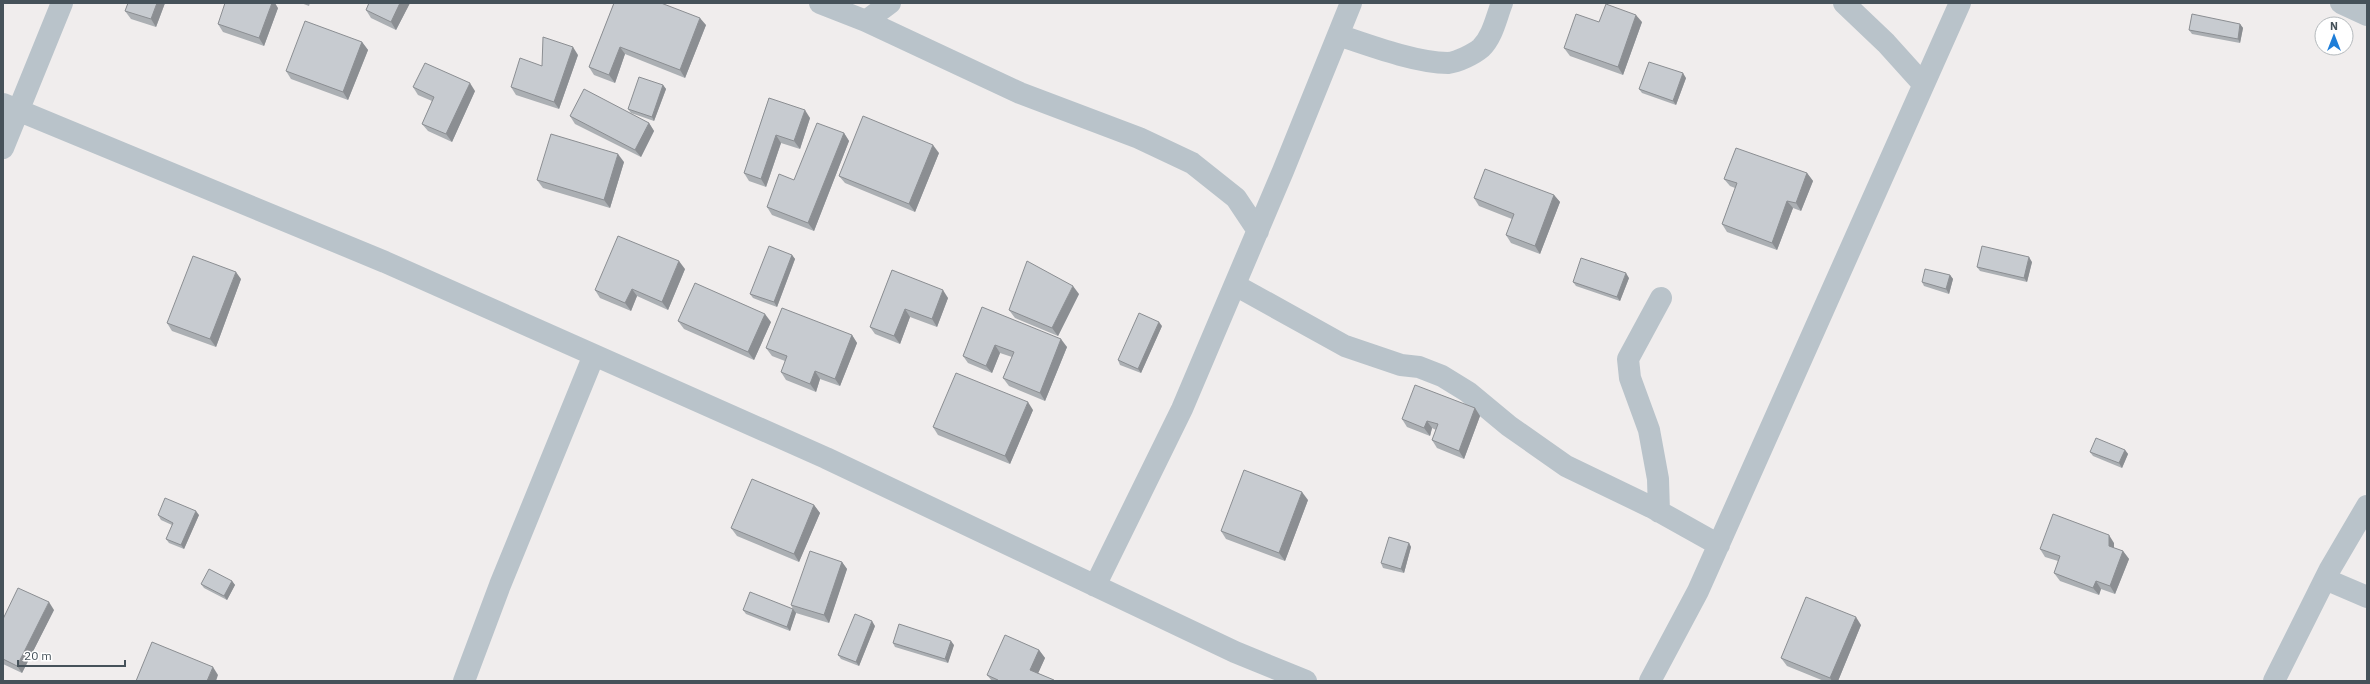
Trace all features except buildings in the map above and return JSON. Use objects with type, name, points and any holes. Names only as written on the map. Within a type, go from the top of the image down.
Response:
[{"type":"street","points":[[3,148],[10,108],[62,3]]},
{"type":"street","points":[[820,3],[866,21],[1020,94],[1140,138],[1192,163],[1236,198],[1258,231]]},
{"type":"street","points":[[866,21],[890,3]]},
{"type":"street","points":[[1095,586],[1182,409],[1258,231],[1350,3]]},
{"type":"street","points":[[1338,35],[1413,57],[1449,63],[1467,57],[1482,47],[1493,30],[1502,3]]},
{"type":"street","points":[[1844,3],[1886,43],[1923,84]]},
{"type":"street","points":[[1650,681],[1698,591],[1960,3]]},
{"type":"street","points":[[2341,3],[2367,16]]},
{"type":"street","points":[[10,108],[386,262],[826,458],[1235,652],[1306,681]]},
{"type":"street","points":[[1235,285],[1345,346],[1401,365],[1419,367],[1442,376],[1468,392],[1509,426],[1566,466],[1659,512],[1718,545]]},
{"type":"street","points":[[1659,512],[1658,479],[1650,430],[1630,378],[1628,359],[1661,298]]},
{"type":"street","points":[[464,681],[500,585],[594,355]]},
{"type":"street","points":[[2274,681],[2325,579],[2367,506]]},
{"type":"street","points":[[2325,579],[2367,597]]}]
